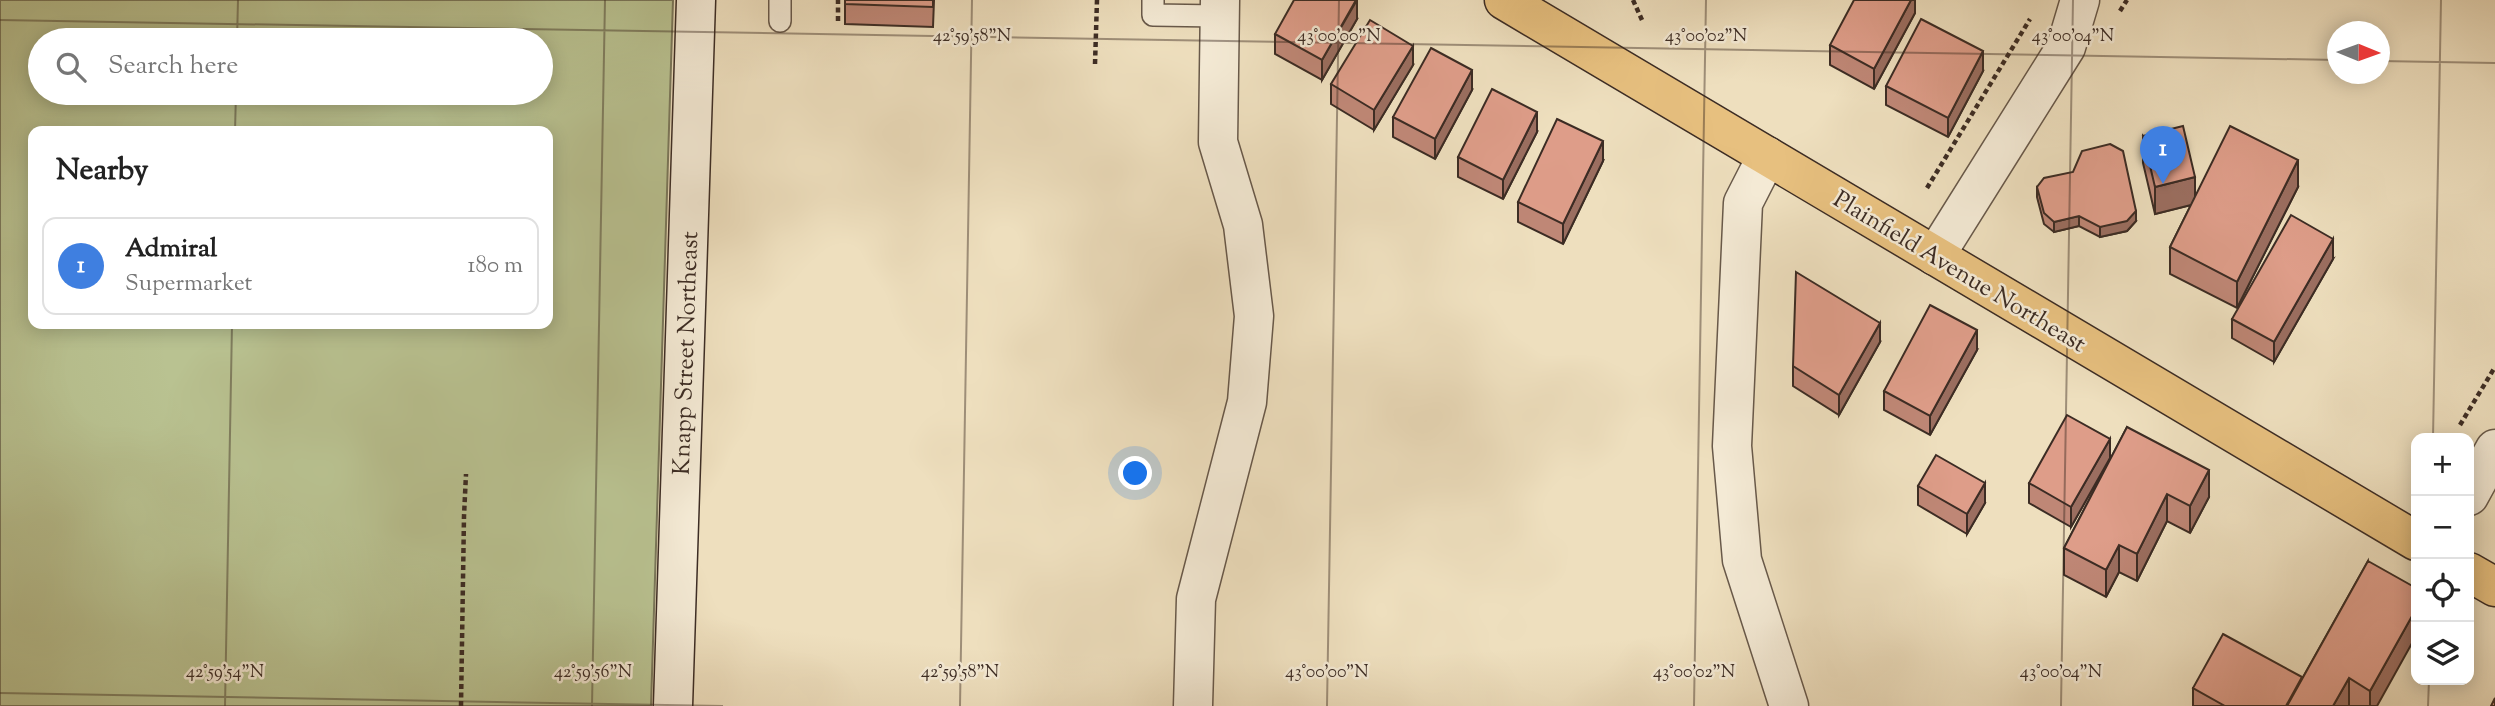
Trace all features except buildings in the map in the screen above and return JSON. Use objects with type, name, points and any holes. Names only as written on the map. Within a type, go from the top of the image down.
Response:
[{"type":"main road","name":"Plainfield Avenue Northeast","points":[[1504,0],[2411,538]]},
{"type":"main road","points":[[2474,575],[2495,587]]},
{"type":"street","name":"Knapp Street Northeast","points":[[673,706],[696,0]]},
{"type":"street","points":[[1935,256],[2066,47],[2080,0]]},
{"type":"street","points":[[1193,706],[1196,599],[1247,402],[1254,316],[1242,225],[1218,142],[1219,8]]},
{"type":"street","points":[[1767,156],[1743,203],[1732,446],[1742,560],[1789,706]]},
{"type":"street","points":[[2474,487],[2495,449]]},
{"type":"lane","points":[[1153,0],[1153,15],[1219,8]]},
{"type":"path","points":[[838,0],[838,21]]},
{"type":"path","points":[[1095,64],[1097,0]]},
{"type":"path","points":[[1633,0],[1642,20]]},
{"type":"path","points":[[1927,188],[2035,12]]},
{"type":"path","points":[[2460,426],[2495,367]]},
{"type":"path","points":[[461,706],[466,474]]},
{"type":"green space","points":[[0,0],[673,0],[651,706],[0,706]]},
{"type":"place","name":"Admiral","points":[[2163,184]]}]
